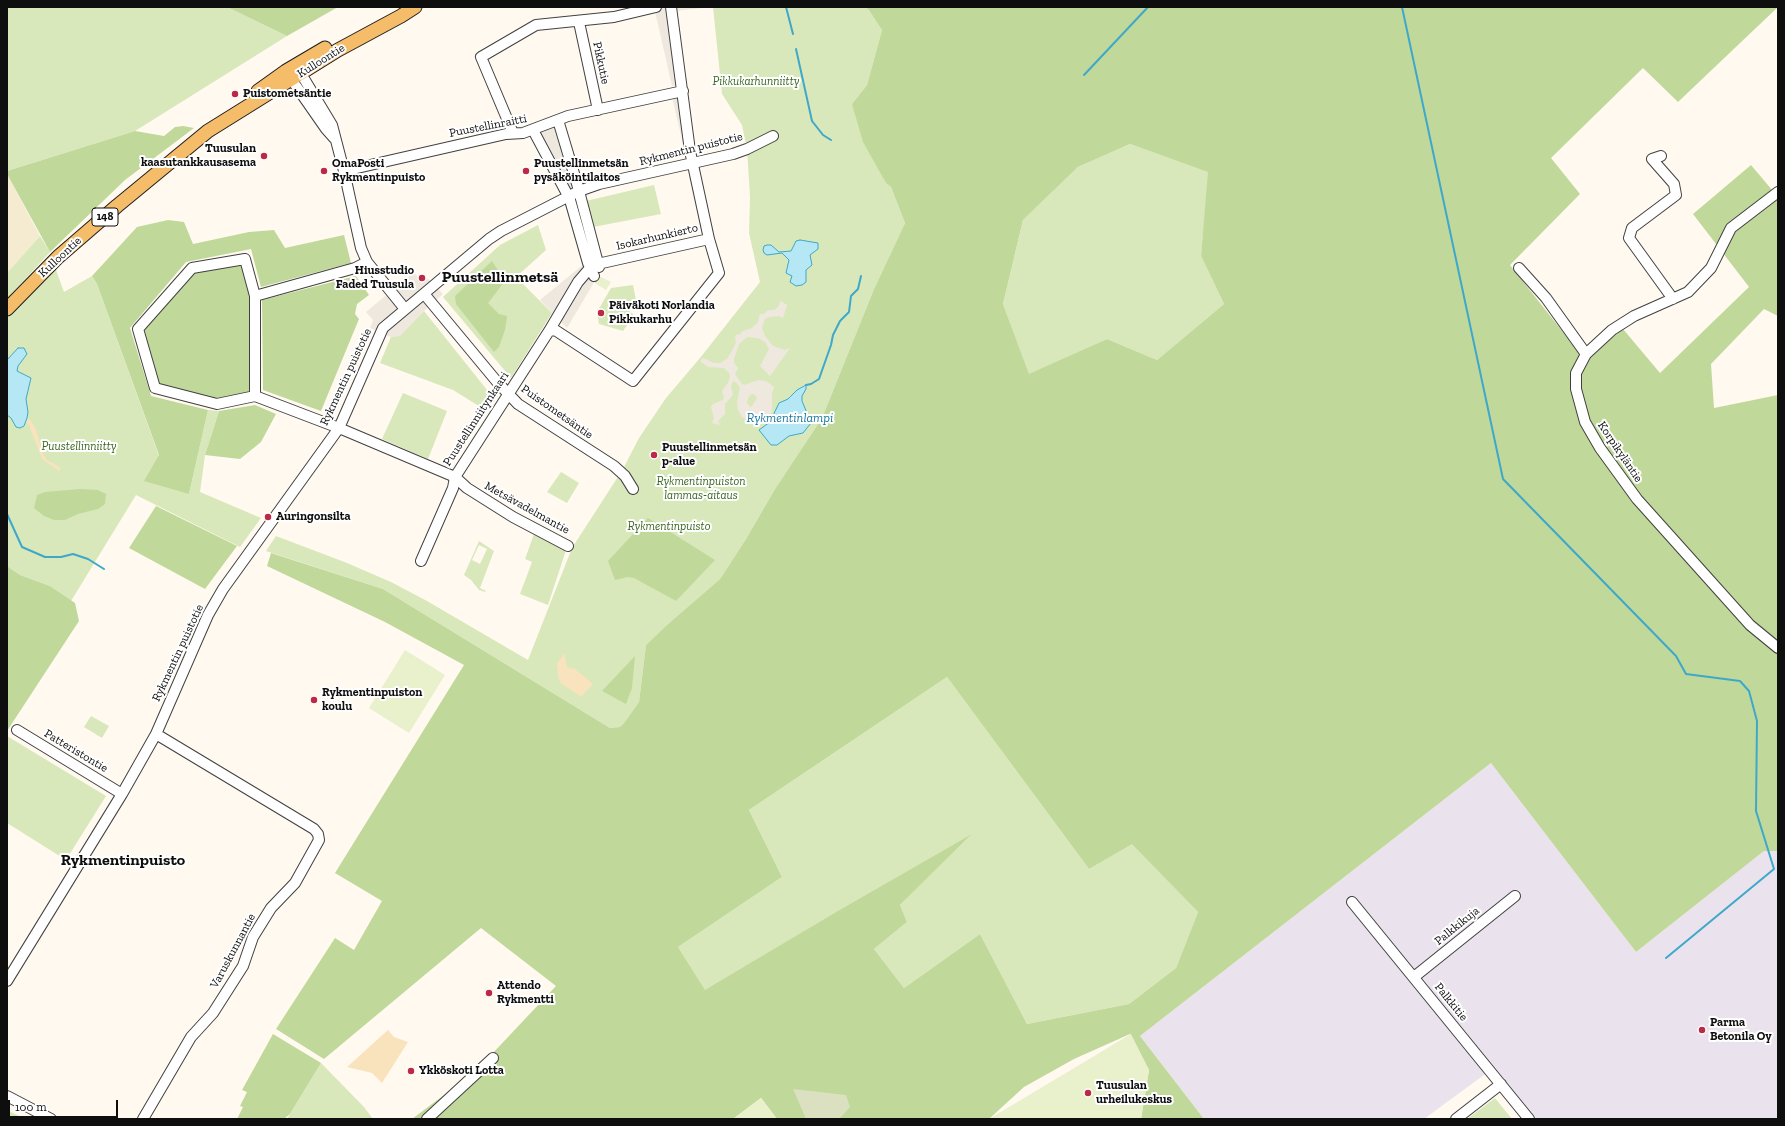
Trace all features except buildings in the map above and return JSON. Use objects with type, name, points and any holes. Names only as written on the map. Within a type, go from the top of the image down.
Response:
[{"type":"main road","name":"Kulloontie","points":[[7,309],[58,257],[208,131],[222,116],[294,72],[334,44],[398,10],[410,7]]},
{"type":"main road","name":"Kulloontie","points":[[294,72],[402,16],[415,7]]},
{"type":"street","points":[[513,133],[481,57],[536,25],[579,22],[614,17],[656,7]]},
{"type":"street","points":[[671,7],[692,164],[709,239]]},
{"type":"street","name":"Pikkutie","points":[[579,22],[598,110]]},
{"type":"street","points":[[294,72],[326,129],[336,141],[361,248],[367,262],[405,309]]},
{"type":"street","name":"Puustellinraitti","points":[[344,171],[513,133],[523,133],[558,120],[683,91]]},
{"type":"street","points":[[558,120],[579,191],[597,268]]},
{"type":"street","points":[[533,130],[568,196],[597,268]]},
{"type":"street","name":"Rykmentin puistotie","points":[[7,981],[122,794],[156,734],[208,615],[223,589],[339,428],[381,333],[389,322],[425,295],[495,235],[579,191],[599,184],[692,164],[747,149],[773,136]]},
{"type":"street","points":[[1661,156],[1652,159],[1674,184],[1676,195],[1632,228],[1629,238],[1673,299]]},
{"type":"street","name":"Korpikyläntie","points":[[1778,192],[1731,228],[1711,268],[1688,292],[1634,316],[1612,330],[1586,354],[1576,373],[1576,388],[1585,422],[1600,448],[1637,499],[1750,625],[1778,648]]},
{"type":"street","name":"Isokarhunkierto","points":[[549,331],[555,330],[633,381],[718,273],[709,239],[597,268]]},
{"type":"street","points":[[246,259],[255,296],[255,396],[217,404],[155,388],[138,329],[192,268],[246,259]]},
{"type":"street","points":[[255,296],[355,268],[367,262]]},
{"type":"street","name":"Puustellinniitynkaari","points":[[255,396],[339,428],[455,477],[549,331],[578,282],[597,268]]},
{"type":"street","points":[[1519,268],[1546,298],[1586,354]]},
{"type":"street","name":"Puistometsäntie","points":[[425,295],[518,404],[614,466],[625,476],[633,488]]},
{"type":"street","points":[[421,561],[453,488],[455,477]]},
{"type":"street","name":"Metsävadelmantie","points":[[455,477],[467,488],[513,517],[568,546]]},
{"type":"street","name":"Patteristontie","points":[[17,730],[122,794]]},
{"type":"street","name":"Varuskunnantie","points":[[143,1119],[191,1037],[213,1013],[232,984],[242,966],[253,937],[271,908],[295,883],[319,840],[318,834],[314,829],[156,734]]},
{"type":"street","name":"Palkkikuja","points":[[1414,977],[1515,896]]},
{"type":"street","name":"Palkkitie","points":[[1352,902],[1529,1119]]},
{"type":"street","points":[[427,1119],[493,1058]]},
{"type":"street","points":[[1456,1119],[1501,1084]]},
{"type":"street","points":[[7,1096],[51,1119]]},
{"type":"shaded area","points":[[654,7],[713,7],[675,11],[682,84],[672,86]]},
{"type":"shaded area","points":[[685,94],[691,151],[685,152],[672,97]]},
{"type":"shaded area","points":[[562,122],[581,185],[561,195],[531,135]]},
{"type":"shaded area","points":[[7,174],[40,236],[7,273]]},
{"type":"shaded area","points":[[697,176],[714,232],[702,235],[689,177]]},
{"type":"shaded area","points":[[580,195],[602,269],[567,328],[540,300],[585,263],[566,202]]},
{"type":"shaded area","points":[[414,272],[422,282],[427,278],[443,294],[400,336],[391,337],[370,328],[373,320],[366,312]]},
{"type":"shaded area","points":[[781,301],[787,305],[783,318],[779,316],[769,317],[765,319],[762,328],[765,336],[773,346],[785,350],[790,348],[770,376],[760,366],[769,349],[765,342],[758,338],[747,337],[739,344],[734,359],[734,363],[738,368],[735,374],[742,384],[744,385],[758,380],[766,381],[774,387],[772,394],[772,412],[759,426],[742,417],[738,410],[737,402],[740,388],[737,383],[733,381],[731,386],[733,395],[725,404],[725,414],[718,421],[720,425],[712,423],[714,418],[711,407],[713,404],[723,400],[724,397],[722,391],[728,383],[730,377],[729,373],[724,368],[708,367],[700,361],[703,358],[714,363],[720,363],[727,359],[736,342],[735,337],[737,334],[739,335],[743,331],[752,328],[758,322],[760,314],[764,314],[768,310],[774,310],[778,307]],"holes":[[[754,394],[757,398],[751,407],[750,407],[747,403],[750,395]]]},
{"type":"shaded area","points":[[1491,763],[1636,952],[1764,851],[1778,851],[1778,1119],[1533,1119],[1492,1069],[1424,1119],[1204,1119],[1140,1036]]},
{"type":"green space","points":[[7,7],[227,7],[287,36],[135,131],[7,171]]},
{"type":"green space","points":[[227,7],[338,7],[287,36]]},
{"type":"green space","points":[[713,7],[863,7],[868,9],[882,30],[867,85],[852,104],[886,183],[891,187],[905,223],[874,289],[822,418],[775,489],[746,539],[720,579],[646,645],[639,702],[620,727],[610,728],[383,589],[266,551],[276,536],[347,563],[391,582],[427,601],[528,660],[572,548],[623,469],[639,438],[666,398],[700,358],[760,282],[749,233],[750,197],[747,149],[742,125],[722,94]]},
{"type":"green space","points":[[863,7],[1778,7],[1678,102],[1643,68],[1551,158],[1580,194],[1510,265],[1585,360],[1623,329],[1660,373],[1749,287],[1693,214],[1751,165],[1778,197],[1778,316],[1764,309],[1711,364],[1714,408],[1778,395],[1778,851],[1764,851],[1636,952],[1491,763],[1140,1036],[1204,1119],[1141,1119],[1149,1070],[1130,1034],[1074,1059],[1024,1087],[989,1119],[777,1119],[761,1098],[733,1119],[412,1119],[476,1071],[556,986],[481,928],[324,1059],[276,1029],[335,938],[354,950],[382,901],[335,873],[464,665],[385,622],[267,566],[271,553],[383,589],[610,728],[620,727],[639,702],[646,645],[720,579],[746,539],[775,489],[822,418],[874,289],[905,223],[891,187],[886,183],[863,142],[852,104],[867,85],[882,30],[868,9]],"holes":[[[1130,144],[1208,172],[1201,256],[1224,304],[1157,360],[1107,339],[1029,374],[1003,304],[1023,220],[1078,167]],[[947,677],[1089,869],[1132,844],[1198,912],[1176,968],[1129,1004],[1027,1024],[980,934],[904,988],[874,949],[907,922],[900,905],[972,834],[841,909],[705,990],[678,947],[782,877],[749,810]]]},
{"type":"green space","points":[[183,126],[194,128],[125,180],[50,252],[7,174],[7,171],[135,131],[164,136],[175,127]]},
{"type":"green space","points":[[1130,144],[1209,172],[1201,256],[1224,304],[1157,360],[1107,339],[1029,375],[1003,304],[1023,220],[1078,167]]},
{"type":"green space","points":[[654,185],[661,214],[593,227],[586,201]]},
{"type":"green space","points":[[168,220],[184,222],[193,244],[249,232],[274,230],[285,248],[344,235],[351,263],[261,287],[251,249],[186,262],[130,328],[151,396],[208,410],[189,494],[144,481],[159,455],[97,284],[92,276],[137,227]]},
{"type":"green space","points":[[538,225],[546,250],[516,277],[552,313],[511,378],[443,297],[500,245]]},
{"type":"green space","points":[[40,236],[50,252],[7,299],[7,273]]},
{"type":"green space","points":[[492,261],[505,281],[488,303],[499,314],[507,316],[505,330],[499,347],[494,352],[456,304],[455,296]]},
{"type":"green space","points":[[244,264],[251,297],[250,392],[216,400],[159,386],[142,330],[194,272]]},
{"type":"green space","name":"Puustellinniitty","points":[[55,267],[64,292],[92,276],[97,284],[159,456],[189,494],[208,410],[219,411],[205,455],[200,492],[261,518],[240,547],[136,495],[71,601],[50,586],[20,575],[7,566],[7,317]]},
{"type":"green space","points":[[597,275],[611,282],[606,290],[593,282]]},
{"type":"green space","points":[[356,276],[369,295],[357,304],[355,314],[359,319],[321,411],[263,390],[262,300]]},
{"type":"green space","points":[[633,285],[636,300],[628,310],[634,315],[623,331],[599,324],[597,312],[611,288]]},
{"type":"green space","points":[[424,311],[495,400],[487,411],[453,390],[380,363],[391,337],[400,335]]},
{"type":"green space","points":[[403,393],[447,411],[428,459],[382,439]]},
{"type":"green space","points":[[255,405],[276,414],[261,442],[240,459],[205,455],[219,411]]},
{"type":"green space","points":[[561,472],[579,483],[567,503],[547,492]]},
{"type":"green space","points":[[80,489],[98,490],[106,494],[105,504],[98,509],[78,514],[65,520],[54,520],[44,516],[34,508],[37,495],[45,492]]},
{"type":"green space","points":[[156,506],[237,546],[205,589],[129,548]]},
{"type":"green space","points":[[648,518],[715,560],[676,601],[634,578],[628,577],[615,580],[608,561]]},
{"type":"green space","points":[[534,534],[567,547],[548,605],[520,594],[532,562],[525,559]]},
{"type":"green space","points":[[479,541],[494,551],[480,588],[486,591],[485,592],[479,590],[471,580],[464,575]],"holes":[[[479,545],[487,549],[480,564],[472,560]]]},
{"type":"green space","points":[[7,566],[20,575],[50,586],[75,603],[79,621],[7,731]]},
{"type":"green space","points":[[405,650],[445,675],[409,733],[369,708]]},
{"type":"green space","points":[[635,656],[632,688],[626,704],[602,691]]},
{"type":"green space","points":[[947,677],[1089,869],[1132,843],[1198,912],[1176,968],[1129,1004],[1027,1024],[980,934],[904,988],[874,949],[907,922],[900,905],[971,835],[841,909],[705,991],[678,947],[782,877],[749,810]]},
{"type":"green space","points":[[91,716],[109,726],[102,738],[84,727]]},
{"type":"green space","points":[[7,736],[106,796],[66,860],[7,823]]},
{"type":"green space","points":[[273,1034],[321,1063],[290,1114],[284,1119],[237,1119],[243,1107],[240,1106],[247,1092],[242,1090]]},
{"type":"green space","name":"Tuusulan urheilukeskus","points":[[1131,1034],[1149,1070],[1141,1119],[989,1119]]},
{"type":"green space","points":[[321,1063],[364,1107],[373,1119],[287,1119]]},
{"type":"green space","points":[[793,1089],[846,1095],[850,1107],[839,1119],[806,1119]]},
{"type":"green space","points":[[761,1098],[777,1119],[733,1119]]},
{"type":"green space","points":[[1495,1098],[1512,1119],[1467,1119]]},
{"type":"green space","points":[[7,1110],[25,1119],[7,1119]]},
{"type":"sand","points":[[27,418],[35,427],[43,454],[47,460],[61,468],[59,471],[42,459],[29,425],[26,422]]},
{"type":"sand","points":[[564,653],[567,667],[575,669],[593,684],[581,697],[562,684],[559,680],[557,664]]},
{"type":"sand","points":[[388,1030],[394,1037],[408,1042],[382,1083],[372,1073],[347,1067]]},
{"type":"water","points":[[800,240],[818,243],[818,249],[810,255],[812,265],[806,270],[806,282],[802,285],[796,286],[790,282],[792,276],[786,273],[789,260],[782,253],[767,255],[763,250],[764,246],[771,245],[779,252],[791,251],[796,241]]},
{"type":"water","points":[[18,348],[24,348],[27,354],[18,366],[17,371],[31,378],[26,399],[28,412],[27,418],[24,426],[20,428],[16,427],[11,418],[7,415],[7,360]]},
{"type":"water","name":"Rykmentinlampi","points":[[806,385],[806,389],[802,396],[802,401],[807,413],[812,419],[811,423],[803,433],[789,436],[777,445],[771,445],[759,430],[770,422],[779,403],[788,399],[797,390]]},
{"type":"waterway","points":[[786,7],[793,34]]},
{"type":"waterway","points":[[1084,75],[1148,7]]},
{"type":"waterway","points":[[1402,7],[1503,479],[1676,656],[1686,674],[1740,681],[1749,691],[1757,721],[1756,811],[1774,869],[1666,958]]},
{"type":"waterway","points":[[796,49],[812,121],[823,135],[831,140]]},
{"type":"waterway","points":[[806,385],[819,379],[833,335],[840,321],[849,312],[851,296],[858,289],[861,276]]},
{"type":"waterway","points":[[7,514],[22,547],[45,557],[61,557],[73,554],[88,559],[104,569]]},
{"type":"place","name":"Puistometsäntie","points":[[235,94]]},
{"type":"place","name":"Tuusulan kaasutankkausasema","points":[[264,156]]},
{"type":"place","name":"OmaPosti Rykmentinpuisto","points":[[324,171]]},
{"type":"place","name":"Puustellinmetsän pysäköintilaitos","points":[[526,171]]},
{"type":"place","name":"Hiusstudio Faded Tuusula","points":[[422,278]]},
{"type":"place","name":"Päiväkoti Norlandia Pikkukarhu","points":[[601,313]]},
{"type":"place","name":"Puustellinmetsän p-alue","points":[[654,455]]},
{"type":"place","name":"Auringonsilta","points":[[268,517]]},
{"type":"place","name":"Rykmentinpuiston koulu","points":[[314,700]]},
{"type":"place","name":"Attendo Rykmentti","points":[[489,993]]},
{"type":"place","name":"Parma Betonila Oy","points":[[1702,1030]]},
{"type":"place","name":"Ykköskoti Lotta","points":[[411,1071]]},
{"type":"place","name":"Tuusulan urheilukeskus","points":[[1088,1093]]},
{"type":"district","name":"Puustellinmetsä","points":[[500,277]]},
{"type":"district","name":"Rykmentinpuisto","points":[[123,860]]},
{"type":"park label","name":"Pikkukarhunniitty","points":[[756,82]]},
{"type":"park label","name":"Rykmentinpuiston lammas-aitaus","points":[[701,489]]}]
